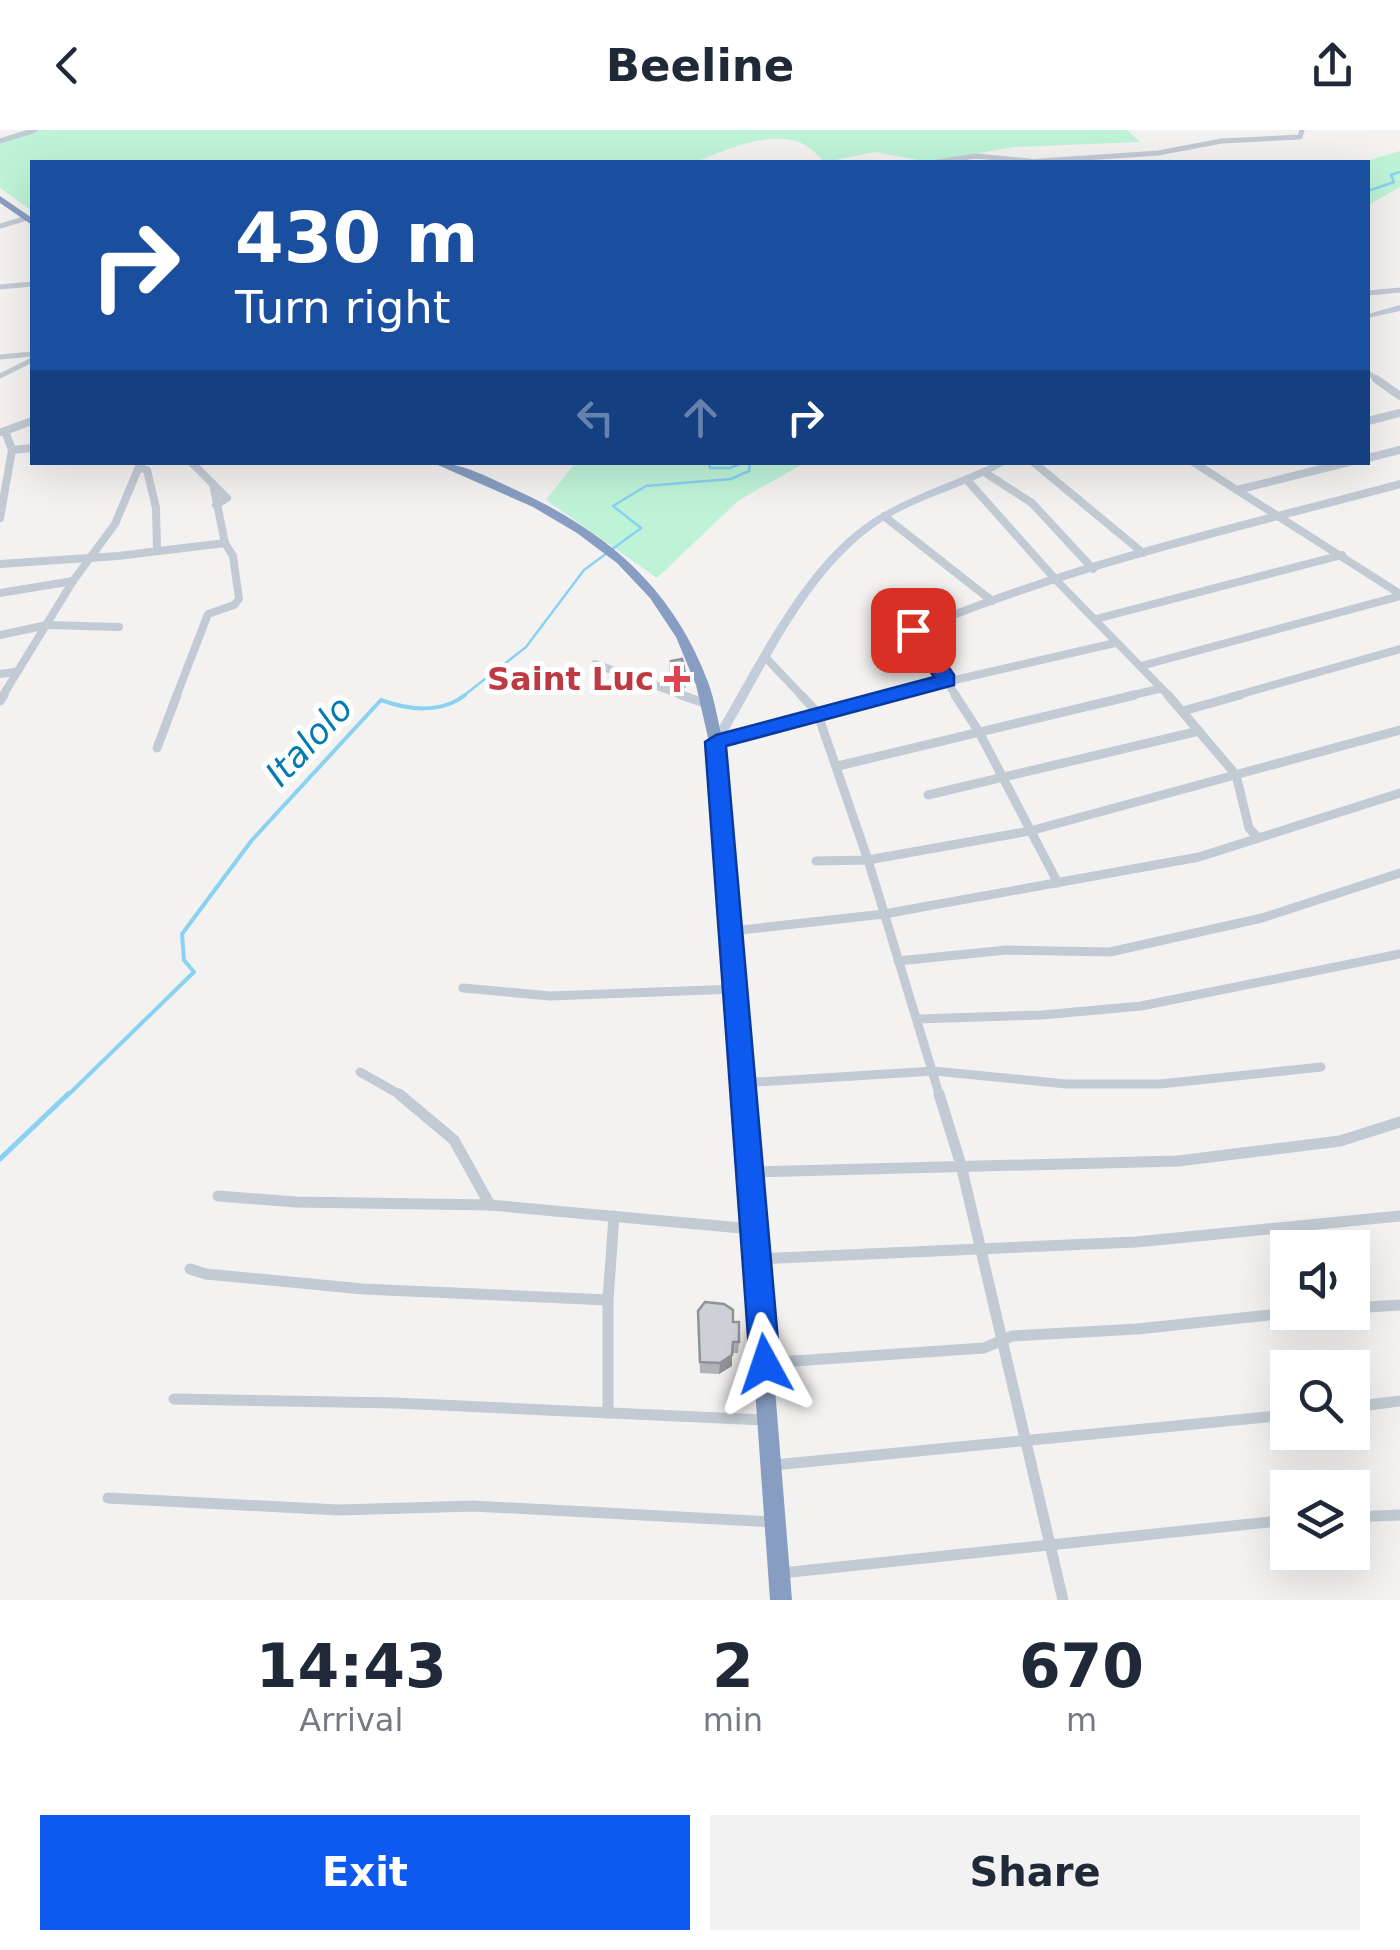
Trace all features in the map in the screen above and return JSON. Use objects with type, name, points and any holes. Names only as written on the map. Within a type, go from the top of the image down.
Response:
[{"type":"highway","points":[[0,199],[30,220]]},
{"type":"highway","points":[[444,465],[530,499],[609,550],[660,599],[681,630],[710,705],[732,931],[782,1600]]},
{"type":"street","points":[[0,141],[35,130]]},
{"type":"street","points":[[1062,160],[1158,154],[1222,141],[1289,139],[1300,137],[1302,130]]},
{"type":"street","points":[[951,160],[976,156],[1012,160]]},
{"type":"street","points":[[0,216],[8,224]]},
{"type":"street","points":[[0,226],[30,220]]},
{"type":"street","points":[[0,287],[30,284]]},
{"type":"street","points":[[1370,294],[1400,290]]},
{"type":"street","points":[[1370,316],[1400,308]]},
{"type":"street","points":[[0,357],[30,357]]},
{"type":"street","points":[[0,376],[30,358]]},
{"type":"street","points":[[1370,374],[1400,396]]},
{"type":"street","points":[[1370,420],[1400,413]]},
{"type":"street","points":[[0,518],[12,450],[2,432],[30,421]]},
{"type":"street","points":[[12,450],[30,448]]},
{"type":"street","points":[[1370,458],[1400,450]]},
{"type":"street","points":[[0,700],[73,581],[114,524],[140,465],[147,470],[151,483],[158,550]]},
{"type":"street","points":[[157,748],[208,614],[238,602],[234,556],[225,543],[214,484],[193,465]]},
{"type":"street","points":[[716,742],[826,567],[854,538],[884,516],[999,465]]},
{"type":"street","points":[[1037,465],[1143,553]]},
{"type":"street","points":[[1198,465],[1400,595]]},
{"type":"street","points":[[1237,490],[1337,465]]},
{"type":"street","points":[[984,472],[1046,516],[1093,569]]},
{"type":"street","points":[[968,480],[1056,580],[1183,710],[1236,775],[1249,828],[1257,837]]},
{"type":"street","points":[[882,646],[992,600],[1276,514],[1400,484]]},
{"type":"street","points":[[884,516],[992,600]]},
{"type":"street","points":[[0,564],[225,543]]},
{"type":"street","points":[[1096,619],[1342,555]]},
{"type":"street","points":[[0,593],[73,581]]},
{"type":"street","points":[[1141,666],[1400,595]]},
{"type":"street","points":[[0,634],[47,625],[119,627]]},
{"type":"street","points":[[913,630],[979,732],[1058,884]]},
{"type":"street","points":[[716,742],[817,712],[1115,643]]},
{"type":"street","points":[[1183,710],[1400,649]]},
{"type":"street","points":[[767,659],[817,712],[868,860],[960,1165],[1022,1440],[1063,1600]]},
{"type":"street","points":[[596,664],[710,705]]},
{"type":"street","points":[[0,674],[15,672]]},
{"type":"street","points":[[838,766],[1160,689]]},
{"type":"street","points":[[816,861],[868,860],[1030,831],[1400,730]]},
{"type":"street","points":[[928,795],[1200,731]]},
{"type":"street","points":[[732,931],[884,914],[1199,858],[1400,793]]},
{"type":"street","points":[[898,961],[1006,950],[1110,952],[1262,918],[1400,873]]},
{"type":"street","points":[[917,1020],[1141,1006],[1400,954]]},
{"type":"street","points":[[463,988],[550,996],[736,989]]},
{"type":"street","points":[[741,1082],[934,1071],[1066,1084],[1142,1084],[1321,1066]]},
{"type":"street","points":[[360,1072],[392,1086],[425,1108],[452,1136],[478,1175],[490,1206]]},
{"type":"street","points":[[749,1172],[1198,1160],[1340,1140],[1400,1122]]},
{"type":"street","points":[[218,1196],[296,1202],[490,1206],[755,1229]]},
{"type":"street","points":[[608,1413],[608,1300],[614,1216]]},
{"type":"street","points":[[756,1259],[1181,1239],[1400,1216]]},
{"type":"street","points":[[190,1269],[231,1277],[363,1289],[608,1300]]},
{"type":"street","points":[[1370,1306],[1400,1304]]},
{"type":"street","points":[[765,1364],[984,1348],[999,1340],[1270,1315]]},
{"type":"street","points":[[174,1399],[396,1403],[769,1420]]},
{"type":"street","points":[[1370,1404],[1400,1400]]},
{"type":"street","points":[[771,1465],[1270,1417]]},
{"type":"street","points":[[108,1498],[340,1510],[473,1506],[775,1522]]},
{"type":"street","points":[[1370,1515],[1400,1514]]},
{"type":"street","points":[[779,1573],[1270,1522]]},
{"type":"green space","points":[[26,130],[1127,130],[1140,142],[1014,147],[939,160],[875,152],[824,160],[801,143],[775,139],[747,143],[701,160],[30,160],[30,210],[0,188],[0,138]]},
{"type":"green space","points":[[1400,151],[1400,187],[1370,204],[1370,160]]},
{"type":"green space","points":[[573,465],[801,465],[738,501],[657,578],[546,500]]},
{"type":"building","points":[[682,659],[686,679],[671,673],[671,661]]},
{"type":"building","points":[[705,1302],[724,1304],[733,1310],[733,1322],[739,1322],[739,1342],[733,1342],[732,1355],[720,1363],[700,1362],[698,1311]]},
{"type":"waterway","name":"Italolo","points":[[1370,190],[1394,182],[1391,175],[1400,172]]},
{"type":"waterway","name":"Italolo","points":[[710,465],[737,465]]},
{"type":"waterway","name":"Italolo","points":[[462,697],[526,647],[584,570],[641,528],[613,506],[646,486],[731,479],[749,471],[750,465]]},
{"type":"waterway","name":"Italolo","points":[[66,1097],[194,972],[184,960],[182,934],[252,840],[381,700],[435,708],[462,697]]},
{"type":"waterway","name":"Italolo","points":[[0,1159],[68,1094]]},
{"type":"place","name":"Saint Luc","points":[[677,679]]},
{"type":"route","points":[[765,1364],[716,742],[947,680],[913,630]]}]
